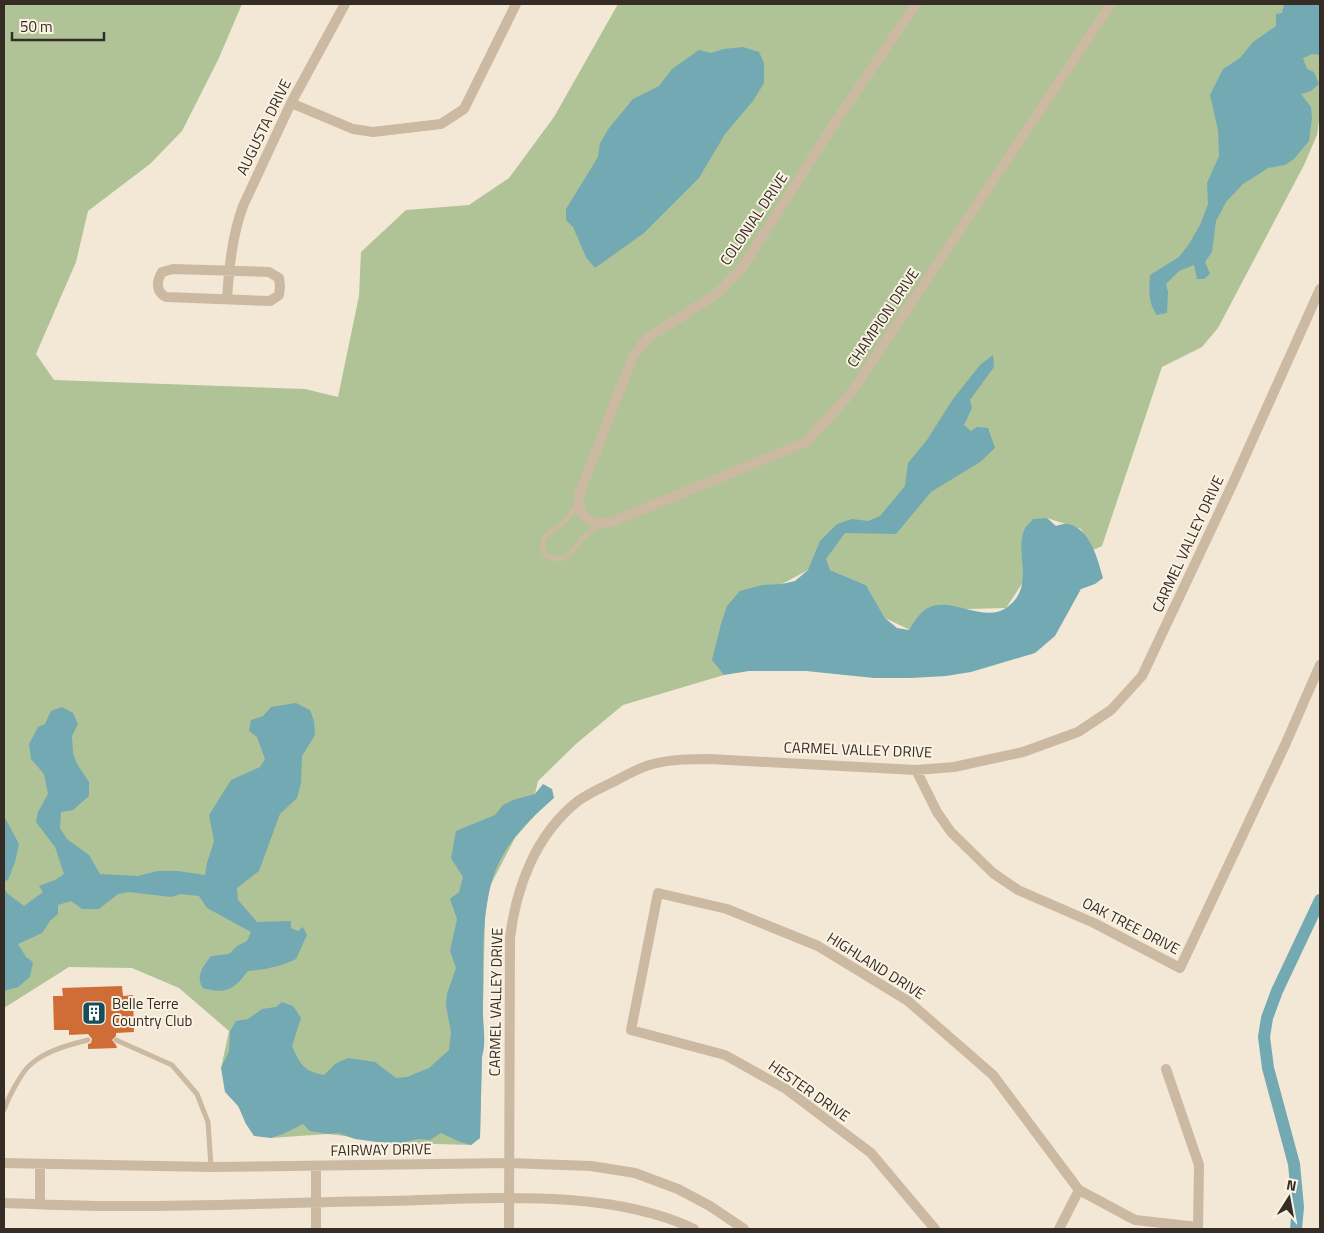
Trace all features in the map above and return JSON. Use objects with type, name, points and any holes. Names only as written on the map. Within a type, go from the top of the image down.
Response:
[{"type":"street","name":"AUGUSTA DRIVE","points":[[227,299],[236,224],[243,206],[291,103],[345,4]]},
{"type":"street","points":[[291,103],[353,129],[373,132],[441,124],[464,109],[516,4]]},
{"type":"street","name":"COLONIAL DRIVE","points":[[580,510],[579,495],[633,356],[649,337],[718,293],[742,268],[834,124],[916,4]]},
{"type":"street","name":"CHAMPION DRIVE","points":[[602,523],[612,522],[806,442],[851,393],[1111,4]]},
{"type":"street","points":[[174,269],[269,272],[278,278],[279,295],[270,301],[227,299],[166,297],[161,294],[158,284],[159,277],[162,272],[174,269]]},
{"type":"street","name":"CARMEL VALLEY DRIVE","points":[[509,1229],[510,938],[513,913],[526,872],[549,830],[579,800],[653,764],[683,759],[710,759],[916,770],[954,767],[1023,752],[1078,732],[1112,710],[1142,676],[1233,483],[1320,289]]},
{"type":"street","points":[[580,510],[591,521],[602,523]]},
{"type":"street","name":"OAK TREE DRIVE","points":[[916,770],[937,812],[951,832],[993,873],[1018,890],[1094,923],[1180,968],[1320,665]]},
{"type":"street","name":"HIGHLAND DRIVE","points":[[631,1030],[658,893],[727,909],[818,946],[908,1001],[993,1075],[1079,1190],[1135,1220],[1198,1228]]},
{"type":"street","name":"HESTER DRIVE","points":[[631,1030],[725,1055],[786,1090],[871,1154],[935,1229]]},
{"type":"street","points":[[1166,1069],[1199,1165],[1198,1228]]},
{"type":"street","name":"FAIRWAY DRIVE","points":[[4,1163],[316,1166],[508,1163],[591,1166],[636,1173],[710,1206],[744,1229]]},
{"type":"street","points":[[40,1164],[40,1204]]},
{"type":"street","points":[[316,1166],[316,1229]]},
{"type":"street","points":[[1059,1229],[1079,1190]]},
{"type":"street","points":[[4,1203],[109,1206],[509,1199],[557,1200],[614,1204],[678,1222],[691,1228]]},
{"type":"lane","points":[[580,510],[548,533],[543,540],[542,549],[546,556],[554,559],[564,559],[571,554],[583,537],[602,523]]},
{"type":"lane","points":[[4,1110],[8,1098],[29,1065],[48,1053],[88,1040]]},
{"type":"lane","points":[[116,1040],[172,1065],[197,1094],[208,1122],[211,1166]]},
{"type":"green space","name":"Belle Terre Country Club","points":[[4,4],[242,4],[218,60],[182,131],[150,164],[88,211],[76,262],[36,354],[54,380],[305,389],[338,397],[359,296],[361,252],[406,210],[469,205],[509,178],[554,117],[618,4],[1320,4],[1320,113],[1317,135],[1304,165],[1218,328],[1202,347],[1162,367],[1102,546],[1093,550],[1081,529],[1047,518],[1022,543],[1023,582],[1006,608],[967,609],[930,607],[910,630],[885,618],[866,585],[830,570],[808,570],[782,584],[721,624],[724,675],[623,705],[577,743],[538,781],[535,794],[535,815],[515,838],[490,886],[485,916],[480,1138],[471,1145],[401,1143],[328,1134],[271,1138],[246,1124],[221,1068],[229,1031],[179,988],[132,968],[69,967],[4,1008]]},
{"type":"water","points":[[1284,4],[1320,4],[1320,55],[1312,54],[1303,58],[1307,69],[1314,72],[1319,84],[1311,91],[1301,94],[1311,107],[1312,118],[1309,141],[1294,159],[1285,165],[1268,168],[1243,184],[1226,202],[1216,221],[1212,252],[1205,262],[1210,274],[1204,279],[1197,279],[1194,265],[1179,271],[1166,284],[1168,292],[1167,313],[1157,315],[1149,291],[1150,275],[1179,257],[1200,225],[1208,204],[1207,183],[1219,156],[1218,130],[1210,95],[1223,69],[1240,58],[1253,42],[1276,26],[1276,14],[1282,13]]},
{"type":"water","points":[[743,47],[759,52],[764,63],[764,83],[753,101],[725,134],[699,178],[644,233],[595,268],[586,257],[573,227],[566,220],[566,209],[598,157],[600,143],[609,128],[633,99],[659,86],[672,69],[699,50],[711,53],[723,49]]},
{"type":"water","points":[[993,355],[994,367],[970,400],[972,408],[964,425],[971,431],[977,427],[988,428],[995,448],[980,462],[931,492],[896,534],[845,533],[826,559],[830,570],[866,585],[885,618],[897,628],[909,630],[918,617],[930,607],[948,605],[988,613],[1006,608],[1015,600],[1020,590],[1023,569],[1021,548],[1025,528],[1033,519],[1047,518],[1056,526],[1068,524],[1076,527],[1087,538],[1096,554],[1103,578],[1095,584],[1081,589],[1055,636],[1035,653],[971,672],[946,676],[874,678],[806,671],[749,671],[724,675],[712,660],[727,606],[740,591],[762,585],[795,581],[808,570],[820,541],[837,524],[852,519],[868,521],[880,516],[905,486],[908,463],[927,440],[953,399],[980,365]]},
{"type":"water","points":[[296,703],[310,710],[314,721],[315,735],[302,756],[301,783],[297,798],[280,814],[259,871],[237,888],[238,900],[257,922],[291,921],[291,928],[298,931],[303,927],[307,935],[296,959],[273,967],[248,971],[229,989],[218,991],[203,988],[200,976],[211,956],[229,954],[237,946],[247,941],[251,932],[207,908],[199,896],[181,894],[171,897],[129,892],[118,894],[99,909],[82,909],[71,901],[58,905],[58,914],[50,921],[42,933],[18,944],[26,957],[33,962],[30,977],[18,987],[4,991],[4,889],[24,906],[43,892],[39,886],[55,880],[64,874],[55,847],[36,822],[38,812],[48,794],[44,774],[31,759],[29,744],[38,727],[45,724],[51,711],[62,707],[73,713],[78,724],[72,736],[73,753],[77,764],[89,782],[89,796],[73,810],[61,812],[60,828],[67,839],[89,855],[100,874],[138,876],[157,871],[178,871],[205,875],[214,841],[209,815],[231,780],[260,767],[265,759],[257,737],[249,731],[251,720],[263,716],[271,707]]},
{"type":"water","points":[[543,784],[552,789],[554,798],[513,839],[503,855],[495,871],[486,908],[483,948],[484,1038],[480,1138],[471,1145],[441,1133],[430,1140],[418,1139],[401,1143],[377,1142],[355,1139],[338,1133],[328,1134],[310,1131],[303,1124],[271,1138],[254,1136],[246,1124],[239,1107],[225,1092],[221,1068],[229,1051],[230,1031],[236,1021],[248,1019],[262,1009],[276,1007],[282,1002],[293,1006],[301,1018],[292,1046],[297,1058],[307,1069],[324,1075],[335,1064],[348,1058],[375,1062],[396,1078],[407,1077],[429,1068],[449,1050],[451,1032],[446,1006],[447,994],[456,968],[450,951],[457,919],[450,899],[459,892],[463,877],[451,858],[456,831],[495,815],[503,805],[513,800],[535,794]]},
{"type":"water","points":[[4,816],[19,844],[8,880],[4,881]]},
{"type":"building","name":"Belle Terre Country Club","points":[[122,986],[123,996],[133,995],[134,1032],[116,1033],[112,1040],[117,1048],[88,1049],[88,1044],[91,1043],[92,1039],[88,1034],[69,1035],[69,1030],[54,1030],[53,996],[63,996],[62,988]]},
{"type":"waterway","points":[[1296,1229],[1298,1207],[1294,1164],[1268,1068],[1264,1037],[1267,1018],[1277,991],[1320,900]]},
{"type":"place","name":"Belle Terre Country Club","points":[[94,1013]]}]
